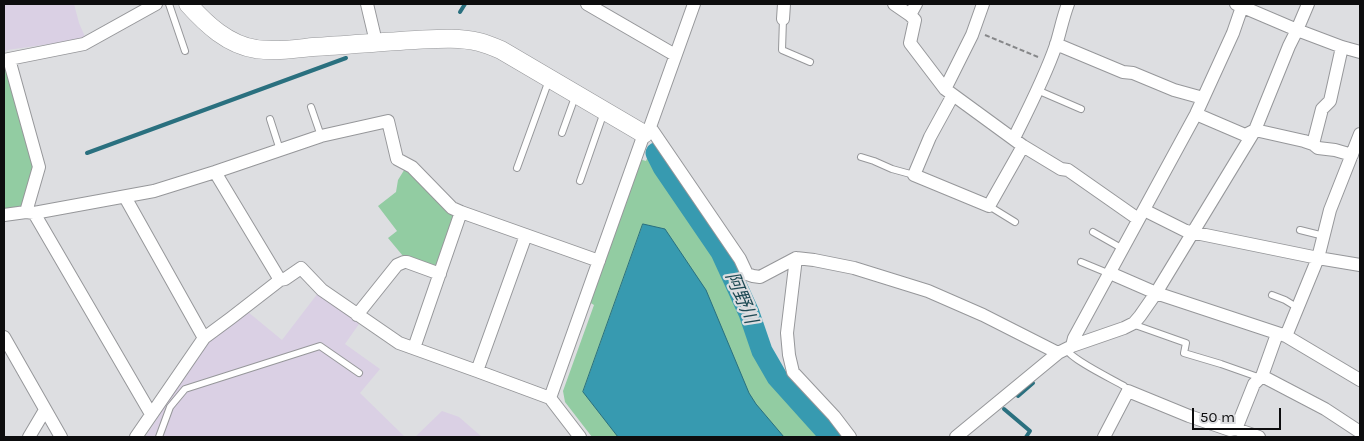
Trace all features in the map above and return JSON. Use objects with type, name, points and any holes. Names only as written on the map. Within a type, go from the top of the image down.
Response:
[{"type":"street","points":[[151,414],[30,213],[39,167],[6,59],[84,44],[156,4]]},
{"type":"street","points":[[188,4],[204,22],[221,35],[255,49],[278,50],[442,39],[460,39],[489,45],[501,50],[605,111],[647,130],[740,259],[748,274],[760,277],[796,258],[854,268],[928,291],[1065,349],[1124,328],[1140,316],[1156,293],[1255,130],[1288,46],[1308,4]]},
{"type":"street","points":[[367,4],[376,42]]},
{"type":"street","points":[[588,4],[675,55]]},
{"type":"street","points":[[550,398],[694,4]]},
{"type":"street","points":[[783,19],[784,4]]},
{"type":"street","points":[[894,4],[913,9],[915,20],[910,43],[949,92],[1018,142],[1141,215],[1186,231],[1360,265]]},
{"type":"street","points":[[983,4],[914,175],[989,206],[1018,142],[1056,44],[1068,4]]},
{"type":"street","points":[[956,437],[1065,349],[1074,338],[1196,114],[1233,33],[1240,5],[1297,30],[1360,52]]},
{"type":"street","points":[[1056,44],[1123,72],[1134,73],[1174,90],[1203,98]]},
{"type":"street","points":[[1313,144],[1322,110],[1330,101],[1342,47]]},
{"type":"street","points":[[1196,114],[1245,135],[1255,130],[1313,144],[1318,148],[1355,152]]},
{"type":"street","points":[[4,215],[30,213],[154,191],[321,136],[388,121],[397,159],[412,167],[452,208],[599,260]]},
{"type":"street","points":[[1231,432],[1254,384],[1260,378],[1298,308],[1318,258],[1330,210],[1355,152],[1360,134]]},
{"type":"street","points":[[215,172],[280,280]]},
{"type":"street","points":[[125,197],[204,338]]},
{"type":"street","points":[[414,348],[461,212]]},
{"type":"street","points":[[477,371],[526,235]]},
{"type":"street","points":[[796,258],[786,333],[793,372],[834,416],[850,437]]},
{"type":"street","points":[[357,314],[400,263],[407,262],[440,274]]},
{"type":"street","points":[[136,437],[204,338],[280,280],[285,279],[300,268],[322,290],[399,343],[550,398],[580,437]]},
{"type":"street","points":[[1110,274],[1156,293],[1282,335],[1360,380]]},
{"type":"street","points":[[4,337],[61,437]]},
{"type":"street","points":[[1260,378],[1325,409],[1360,432]]},
{"type":"street","points":[[1104,437],[1128,391],[1231,432],[1259,437]]},
{"type":"street","points":[[29,437],[46,410]]},
{"type":"lane","points":[[170,4],[184,51]]},
{"type":"lane","points":[[783,19],[782,50],[810,62]]},
{"type":"lane","points":[[516,168],[550,79]]},
{"type":"lane","points":[[1037,90],[1081,110]]},
{"type":"lane","points":[[562,133],[576,94]]},
{"type":"lane","points":[[311,107],[321,136]]},
{"type":"lane","points":[[580,181],[605,111]]},
{"type":"lane","points":[[270,119],[280,150]]},
{"type":"lane","points":[[861,157],[914,175]]},
{"type":"lane","points":[[989,206],[1015,222]]},
{"type":"lane","points":[[1300,230],[1324,236]]},
{"type":"lane","points":[[1093,232],[1123,249]]},
{"type":"lane","points":[[1081,262],[1110,274]]},
{"type":"lane","points":[[1272,295],[1298,308]]},
{"type":"lane","points":[[1134,322],[1138,326],[1186,343],[1184,353],[1260,378]]},
{"type":"lane","points":[[159,437],[170,407],[185,389],[194,386],[320,346],[359,373]]},
{"type":"lane","points":[[1065,349],[1087,365],[1124,386],[1128,391]]},
{"type":"path","points":[[974,30],[1049,62]]},
{"type":"shaded area","points":[[4,4],[74,4],[86,39],[7,50],[4,52]]},
{"type":"shaded area","points":[[318,293],[359,324],[345,344],[380,369],[360,393],[405,437],[145,437],[206,344],[248,312],[282,340]]},
{"type":"shaded area","points":[[442,411],[459,417],[482,437],[415,437]]},
{"type":"green space","points":[[4,67],[7,70],[34,166],[24,203],[20,207],[4,209]]},
{"type":"green space","points":[[648,156],[719,259],[764,366],[777,388],[822,437],[592,437],[565,402],[563,391],[594,305],[589,302],[639,159],[646,161]]},
{"type":"green space","points":[[406,167],[453,215],[454,222],[439,264],[433,267],[403,256],[388,238],[397,231],[378,206],[396,192],[398,180]]},
{"type":"water","points":[[643,224],[665,229],[706,290],[749,393],[784,437],[618,437],[583,392]]},
{"type":"waterway","points":[[460,12],[465,4]]},
{"type":"waterway","points":[[87,153],[346,58]]},
{"type":"waterway","name":"阿野川","points":[[656,153],[663,167],[721,252],[749,313],[762,351],[777,377],[831,437]]},
{"type":"waterway","points":[[1018,396],[1033,383]]},
{"type":"waterway","points":[[1004,409],[1030,431],[1026,437]]}]
